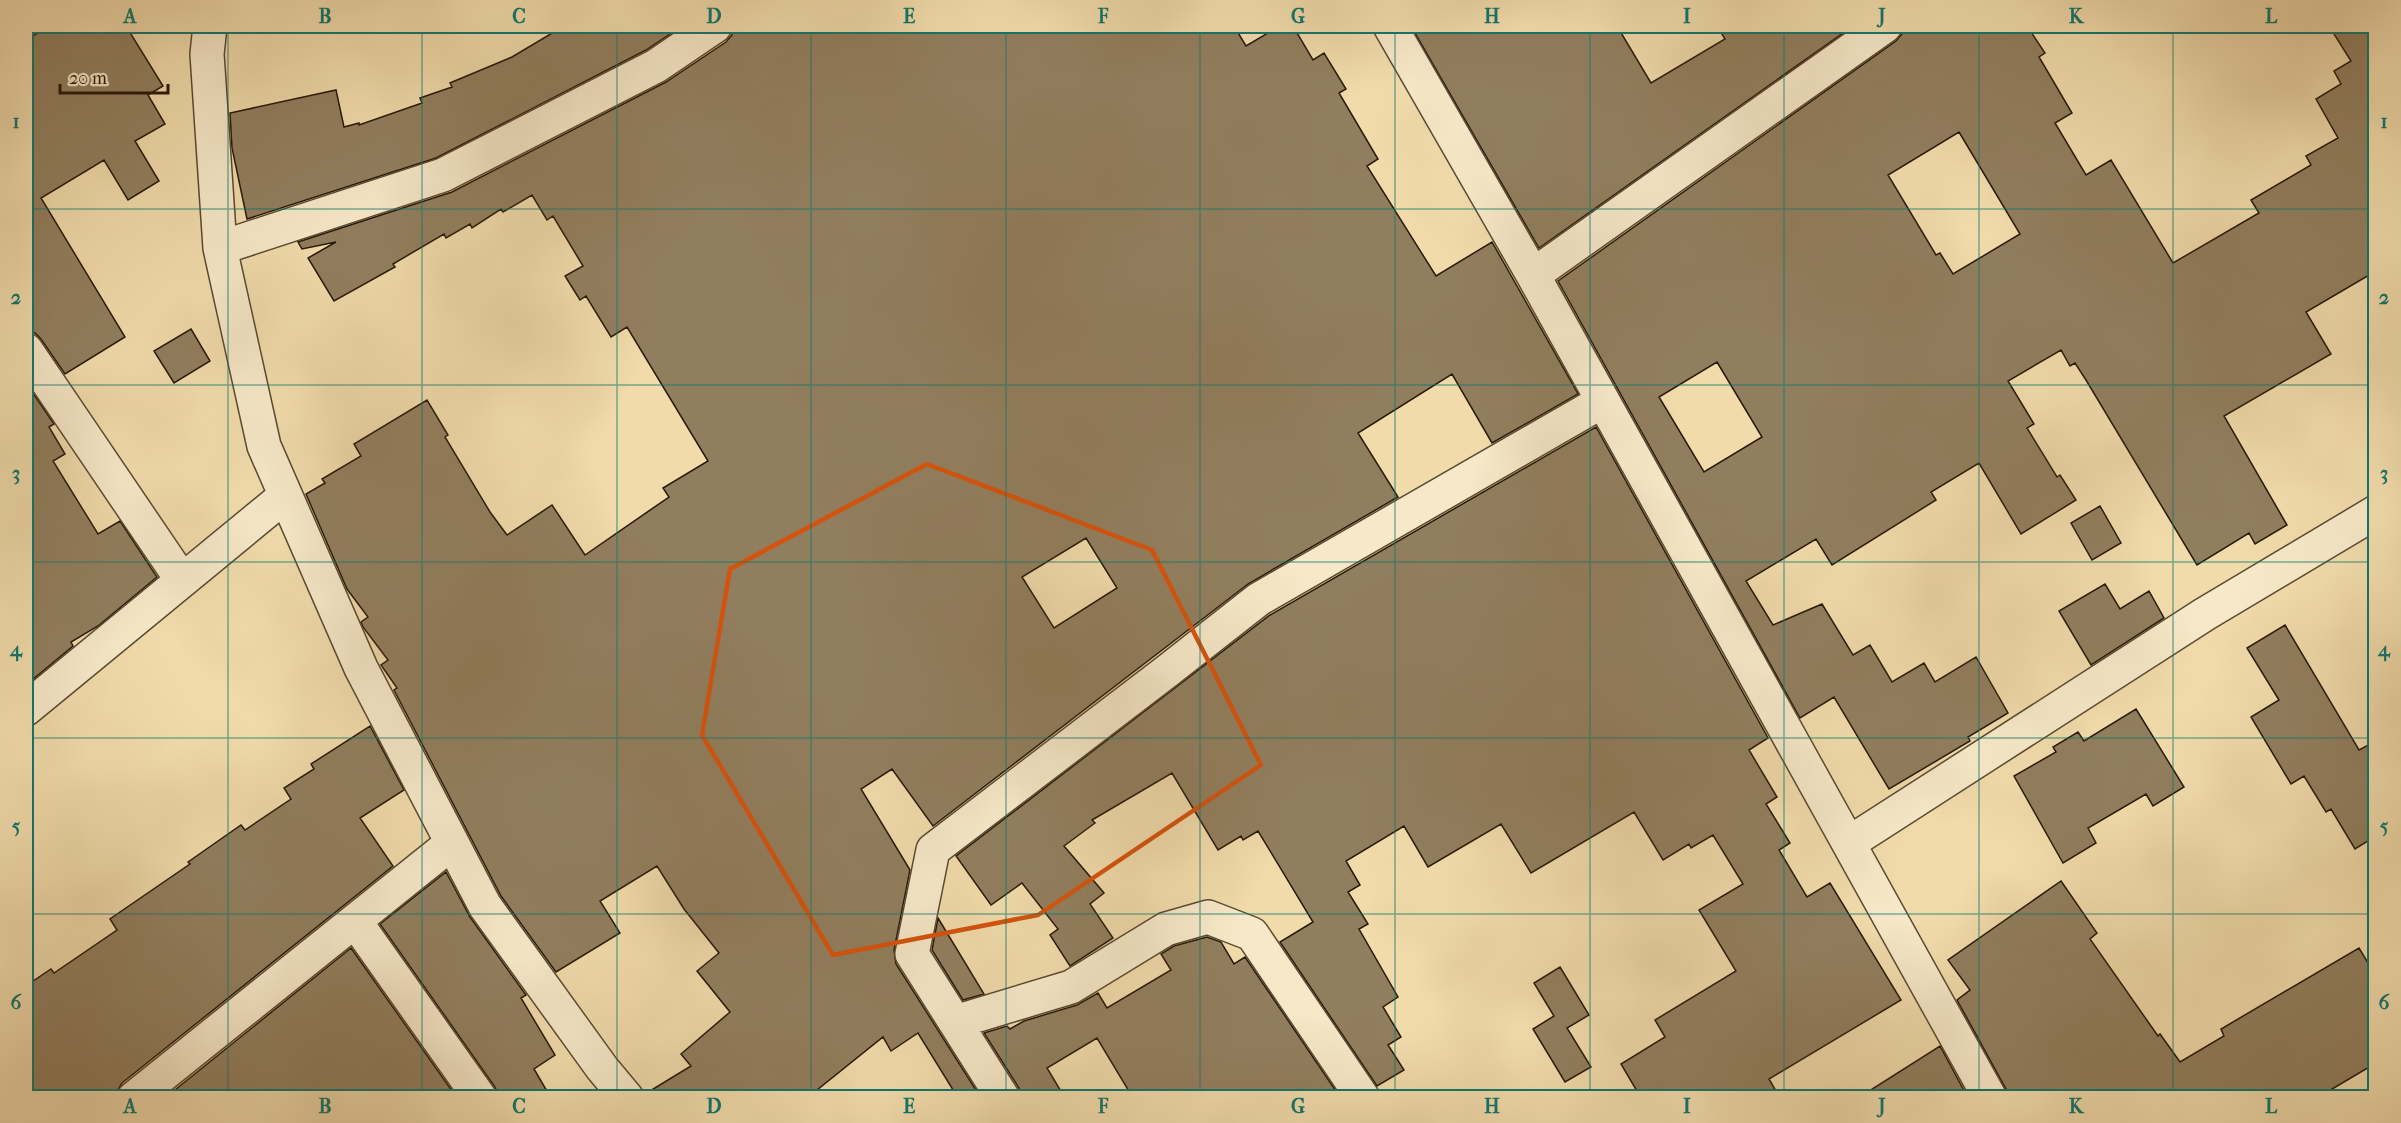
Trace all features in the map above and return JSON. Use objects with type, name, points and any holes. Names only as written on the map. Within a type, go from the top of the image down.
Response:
[{"type":"street","points":[[210,26],[207,54],[220,248],[264,446],[361,668],[485,906],[602,1068],[627,1098]]},
{"type":"street","points":[[220,248],[443,175],[656,66],[715,26]]},
{"type":"street","points":[[1390,26],[1533,275],[1990,1098]]},
{"type":"street","points":[[1533,275],[1885,26]]},
{"type":"street","points":[[26,350],[182,580]]},
{"type":"street","points":[[1003,1098],[912,954],[933,850],[1259,599],[1603,401]]},
{"type":"street","points":[[26,709],[285,496]]},
{"type":"street","points":[[1849,843],[2205,614],[2376,512]]},
{"type":"street","points":[[134,1098],[452,843]]},
{"type":"street","points":[[955,1022],[1071,987],[1166,929],[1208,917],[1252,934],[1363,1098]]},
{"type":"street","points":[[355,921],[480,1098]]},
{"type":"highlighted area","points":[[927,464],[1152,550],[1261,765],[1038,915],[833,955],[702,735],[730,569]]},
{"type":"building","points":[[50,26],[126,26],[163,86],[148,95],[165,124],[135,141],[159,181],[128,200],[104,160],[41,198],[125,337],[65,374],[41,339],[35,333],[26,331],[26,40]]},
{"type":"building","points":[[564,26],[682,26],[646,50],[436,158],[247,219],[232,148],[230,113],[336,90],[344,127],[359,123],[359,125],[422,103],[420,98],[452,87],[450,83],[512,57]]},
{"type":"building","points":[[734,26],[1234,26],[1246,46],[1280,26],[1293,26],[1313,60],[1324,53],[1346,89],[1339,93],[1378,159],[1367,166],[1436,276],[1492,242],[1578,394],[1492,443],[1452,374],[1358,433],[1398,497],[1248,584],[933,826],[892,769],[861,789],[910,870],[894,950],[896,964],[981,1098],[958,1098],[918,1033],[891,1051],[883,1037],[807,1098],[645,1098],[645,1094],[691,1066],[681,1054],[730,1012],[697,971],[719,953],[684,909],[657,866],[600,901],[620,933],[556,972],[501,896],[394,690],[397,688],[381,665],[388,660],[363,627],[361,622],[368,617],[347,589],[306,494],[325,483],[322,479],[361,456],[354,444],[427,400],[448,435],[445,437],[490,512],[507,535],[552,505],[585,555],[669,497],[663,488],[708,461],[627,327],[611,337],[586,296],[580,300],[565,276],[583,266],[553,216],[547,220],[532,195],[503,212],[501,209],[472,228],[470,224],[446,238],[444,234],[393,264],[395,267],[334,301],[308,258],[336,242],[302,249],[298,242],[452,192],[666,82],[726,42],[732,35]],"holes":[[[1086,538],[1117,588],[1054,628],[1022,577]]]},
{"type":"building","points":[[1411,26],[1617,26],[1651,83],[1725,39],[1717,26],[1853,26],[1539,248]]},
{"type":"building","points":[[1904,26],[2027,26],[2045,53],[2039,57],[2072,113],[2055,123],[2086,175],[2111,160],[2173,263],[2259,213],[2251,200],[2311,165],[2306,156],[2338,138],[2316,99],[2341,84],[2334,71],[2351,61],[2329,26],[2376,26],[2376,271],[2306,312],[2331,354],[2224,416],[2287,525],[2255,544],[2249,533],[2197,565],[2086,380],[2075,363],[2070,366],[2061,350],[2008,381],[2034,424],[2027,428],[2057,477],[2060,475],[2076,500],[2021,534],[1979,463],[1931,492],[1936,500],[1832,565],[1816,539],[1746,581],[1773,625],[1822,604],[1853,655],[1870,645],[1892,682],[1924,663],[1935,682],[1976,657],[2008,713],[1968,737],[1970,741],[1889,789],[1834,697],[1800,718],[1558,281],[1896,41],[1902,34]],"holes":[[[1959,132],[2020,234],[1953,274],[1940,253],[1936,255],[1888,175]],[[1717,362],[1762,437],[1704,472],[1659,397]]]},
{"type":"building","points":[[191,329],[210,361],[174,383],[154,351]]},
{"type":"building","points":[[26,383],[54,424],[49,427],[65,454],[53,461],[98,534],[120,521],[157,577],[98,626],[71,642],[73,646],[26,685]]},
{"type":"building","points":[[1596,427],[1768,738],[1749,750],[1777,797],[1766,804],[1790,843],[1779,850],[1807,897],[1830,883],[1901,1000],[1769,1079],[1780,1098],[1641,1098],[1621,1064],[1665,1037],[1655,1020],[1736,971],[1699,910],[1743,884],[1713,835],[1691,848],[1689,844],[1663,860],[1634,812],[1531,873],[1501,824],[1428,867],[1404,826],[1346,861],[1360,885],[1348,892],[1368,924],[1359,929],[1398,997],[1383,1007],[1401,1037],[1388,1045],[1404,1070],[1377,1086],[1280,942],[1313,922],[1258,831],[1243,840],[1241,836],[1218,850],[1172,773],[1092,820],[1095,823],[1064,846],[1104,893],[1090,904],[1113,938],[1070,966],[1050,935],[1058,929],[1022,883],[991,905],[956,856],[1270,615]]},
{"type":"building","points":[[2100,506],[2121,543],[2092,560],[2071,523]]},
{"type":"building","points":[[2105,584],[2120,609],[2149,591],[2164,618],[2091,665],[2059,611]]},
{"type":"building","points":[[2285,625],[2359,750],[2376,741],[2376,836],[2355,849],[2331,809],[2326,812],[2304,776],[2291,784],[2251,717],[2279,700],[2247,648]]},
{"type":"building","points":[[2136,709],[2184,787],[2153,806],[2146,794],[2088,828],[2096,843],[2063,863],[2014,776],[2056,752],[2053,747],[2078,732],[2084,741]]},
{"type":"building","points":[[370,726],[404,790],[360,818],[393,866],[122,1083],[116,1098],[26,1098],[26,986],[51,969],[54,973],[117,930],[110,919],[190,864],[188,862],[241,825],[245,830],[291,799],[284,788],[314,769],[311,764]]},
{"type":"building","points":[[446,872],[470,917],[526,995],[521,998],[555,1055],[534,1069],[551,1098],[499,1098],[495,1087],[380,924]]},
{"type":"building","points":[[2061,881],[2097,933],[2090,939],[2158,1036],[2160,1034],[2180,1062],[2224,1036],[2221,1029],[2359,948],[2376,976],[2376,1063],[2317,1098],[2009,1098],[1957,1000],[1970,990],[1948,960]]},
{"type":"building","points":[[938,918],[984,994],[963,1000],[932,950]]},
{"type":"building","points":[[1207,937],[1221,942],[1234,964],[1245,957],[1340,1097],[1133,1098],[1097,1038],[1047,1068],[1065,1098],[1022,1098],[1019,1088],[984,1033],[1007,1026],[1010,1029],[1024,1021],[1077,1005],[1098,993],[1107,1008],[1171,970],[1161,954],[1174,946]]},
{"type":"building","points":[[351,948],[457,1098],[165,1098]]},
{"type":"building","points":[[1560,967],[1589,1015],[1567,1028],[1591,1067],[1565,1082],[1533,1029],[1554,1016],[1534,983]]},
{"type":"building","points":[[1940,1046],[1968,1098],[1858,1098]]}]
